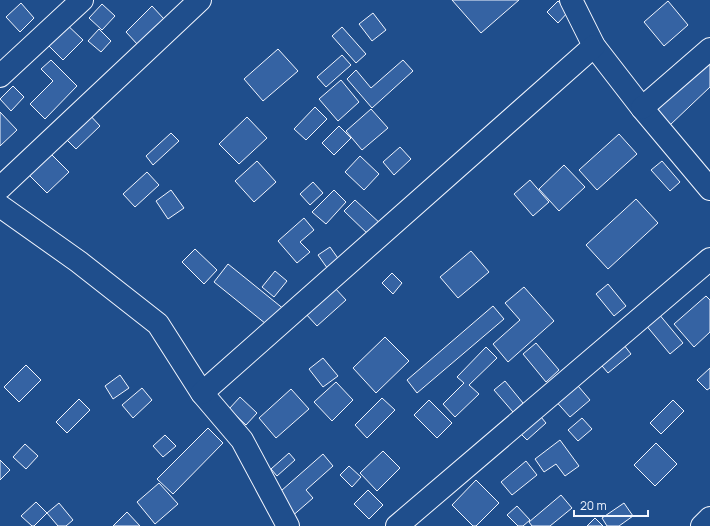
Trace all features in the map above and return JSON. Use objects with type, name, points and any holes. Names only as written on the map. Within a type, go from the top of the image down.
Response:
[{"type":"street","points":[[0,76],[82,0]]},
{"type":"street","points":[[0,188],[200,0]]},
{"type":"street","points":[[571,0],[594,46],[642,108],[710,189]]},
{"type":"street","points":[[202,393],[594,46]]},
{"type":"street","points":[[642,108],[710,49]]},
{"type":"street","points":[[0,206],[80,262],[158,324],[202,393],[242,440],[288,526]]},
{"type":"street","points":[[397,526],[710,259]]},
{"type":"street","points":[[702,526],[710,518]]},
{"type":"building","points":[[452,0],[519,0],[481,33]]},
{"type":"building","points":[[558,1],[569,11],[558,23],[547,12]]},
{"type":"building","points":[[668,1],[688,25],[664,46],[644,22]]},
{"type":"building","points":[[21,3],[34,18],[20,32],[6,17]]},
{"type":"building","points":[[102,4],[115,16],[102,30],[89,18]]},
{"type":"building","points":[[152,6],[164,19],[138,45],[126,32]]},
{"type":"building","points":[[373,13],[386,30],[372,41],[359,24]]},
{"type":"building","points":[[62,20],[83,40],[63,60],[43,40]]},
{"type":"building","points":[[342,27],[366,54],[356,63],[332,36]]},
{"type":"building","points":[[99,29],[111,41],[101,52],[88,41]]},
{"type":"building","points":[[278,49],[298,71],[263,101],[244,79]]},
{"type":"building","points":[[342,55],[351,65],[326,87],[317,77]]},
{"type":"building","points":[[51,60],[77,86],[45,119],[30,104],[53,81],[41,69]]},
{"type":"building","points":[[403,60],[413,71],[372,108],[347,79],[356,70],[371,88]]},
{"type":"building","points":[[710,60],[710,87],[670,125],[656,111]]},
{"type":"building","points":[[341,80],[359,102],[338,121],[319,99]]},
{"type":"building","points":[[13,86],[24,97],[11,111],[0,99]]},
{"type":"building","points":[[315,107],[327,119],[306,140],[294,129]]},
{"type":"building","points":[[371,109],[388,128],[362,150],[346,131]]},
{"type":"building","points":[[0,112],[17,130],[0,146]]},
{"type":"building","points":[[88,113],[100,126],[76,149],[64,137]]},
{"type":"building","points":[[247,117],[267,138],[239,164],[219,144]]},
{"type":"building","points":[[339,126],[351,138],[334,155],[322,143]]},
{"type":"building","points":[[171,133],[179,141],[153,165],[146,156]]},
{"type":"building","points":[[619,134],[637,154],[597,190],[579,170]]},
{"type":"building","points":[[400,147],[411,159],[394,175],[383,162]]},
{"type":"building","points":[[47,150],[69,172],[47,193],[25,171]]},
{"type":"building","points":[[360,156],[379,174],[364,190],[345,172]]},
{"type":"building","points":[[257,161],[276,182],[254,202],[235,181]]},
{"type":"building","points":[[662,161],[680,182],[670,191],[651,170]]},
{"type":"building","points":[[564,165],[585,187],[559,211],[539,189]]},
{"type":"building","points":[[147,172],[159,185],[135,207],[123,194]]},
{"type":"building","points":[[530,180],[549,202],[533,216],[514,194]]},
{"type":"building","points":[[313,182],[323,193],[310,205],[300,194]]},
{"type":"building","points":[[171,190],[184,208],[168,219],[156,201]]},
{"type":"building","points":[[334,190],[346,202],[326,224],[312,212]]},
{"type":"building","points":[[636,199],[658,223],[608,269],[586,245]]},
{"type":"building","points":[[355,200],[383,226],[371,237],[344,211]]},
{"type":"building","points":[[304,218],[314,230],[300,242],[310,252],[297,263],[278,241]]},
{"type":"building","points":[[330,247],[342,264],[330,272],[318,255]]},
{"type":"building","points":[[195,249],[217,270],[204,284],[182,262]]},
{"type":"building","points":[[471,251],[489,272],[458,298],[440,277]]},
{"type":"building","points":[[228,264],[285,310],[271,328],[214,282]]},
{"type":"building","points":[[275,271],[287,281],[274,297],[262,287]]},
{"type":"building","points":[[392,273],[402,283],[393,294],[382,283]]},
{"type":"building","points":[[608,284],[626,306],[614,316],[596,294]]},
{"type":"building","points":[[334,287],[346,300],[317,326],[305,313]]},
{"type":"building","points":[[524,287],[554,321],[508,362],[493,344],[520,320],[505,303]]},
{"type":"building","points":[[706,296],[710,300],[710,332],[694,347],[674,324]]},
{"type":"building","points":[[493,306],[504,319],[417,393],[407,380]]},
{"type":"building","points":[[658,313],[683,343],[670,354],[645,324]]},
{"type":"building","points":[[385,337],[409,361],[376,393],[353,368]]},
{"type":"building","points":[[620,340],[631,354],[608,373],[597,360]]},
{"type":"building","points":[[536,343],[559,370],[546,382],[523,354]]},
{"type":"building","points":[[486,347],[497,358],[469,385],[479,394],[455,417],[443,404],[464,383],[457,377]]},
{"type":"building","points":[[323,358],[338,376],[323,387],[309,369]]},
{"type":"building","points":[[26,365],[41,380],[19,402],[4,387]]},
{"type":"building","points":[[710,368],[710,388],[707,390],[697,380]]},
{"type":"building","points":[[120,375],[129,388],[113,399],[105,386]]},
{"type":"building","points":[[573,380],[590,400],[570,417],[553,398]]},
{"type":"building","points":[[505,381],[523,403],[513,412],[494,390]]},
{"type":"building","points":[[336,382],[353,400],[332,421],[314,402]]},
{"type":"building","points":[[142,388],[152,400],[133,418],[122,405]]},
{"type":"building","points":[[291,389],[309,409],[276,438],[259,418]]},
{"type":"building","points":[[240,397],[257,413],[246,425],[229,409]]},
{"type":"building","points":[[382,398],[395,410],[367,438],[355,425]]},
{"type":"building","points":[[79,399],[90,410],[67,433],[56,422]]},
{"type":"building","points":[[429,400],[452,423],[437,438],[414,415]]},
{"type":"building","points":[[673,400],[684,411],[661,434],[650,423]]},
{"type":"building","points":[[536,411],[546,423],[527,440],[516,429]]},
{"type":"building","points":[[582,418],[592,429],[578,441],[568,430]]},
{"type":"building","points":[[208,428],[223,443],[173,494],[157,479]]},
{"type":"building","points":[[165,435],[176,446],[163,457],[153,446]]},
{"type":"building","points":[[560,440],[579,466],[565,476],[556,464],[544,472],[535,459]]},
{"type":"building","points":[[656,443],[677,464],[655,486],[634,465]]},
{"type":"building","points":[[25,444],[38,456],[26,469],[13,457]]},
{"type":"building","points":[[383,451],[400,468],[377,491],[360,473]]},
{"type":"building","points":[[289,453],[295,460],[277,476],[271,469]]},
{"type":"building","points":[[323,454],[333,466],[306,490],[313,498],[290,518],[273,498]]},
{"type":"building","points":[[0,460],[10,470],[0,480]]},
{"type":"building","points":[[526,461],[537,475],[512,495],[501,482]]},
{"type":"building","points":[[349,466],[361,477],[352,487],[340,475]]},
{"type":"building","points":[[476,480],[499,503],[476,526],[473,526],[452,505]]},
{"type":"building","points":[[159,483],[178,504],[155,524],[137,502]]},
{"type":"building","points":[[368,490],[383,505],[369,519],[354,504]]},
{"type":"building","points":[[561,495],[572,508],[550,526],[532,526],[529,522]]},
{"type":"building","points":[[36,502],[47,513],[34,526],[32,526],[21,516]]},
{"type":"building","points":[[59,503],[73,520],[66,526],[58,526],[47,513]]},
{"type":"building","points":[[624,503],[633,516],[619,526],[607,526],[602,518]]},
{"type":"building","points":[[517,506],[530,520],[523,526],[518,526],[507,515]]},
{"type":"building","points":[[127,512],[140,526],[113,526]]},
{"type":"building","points":[[595,518],[603,526],[587,526]]}]
